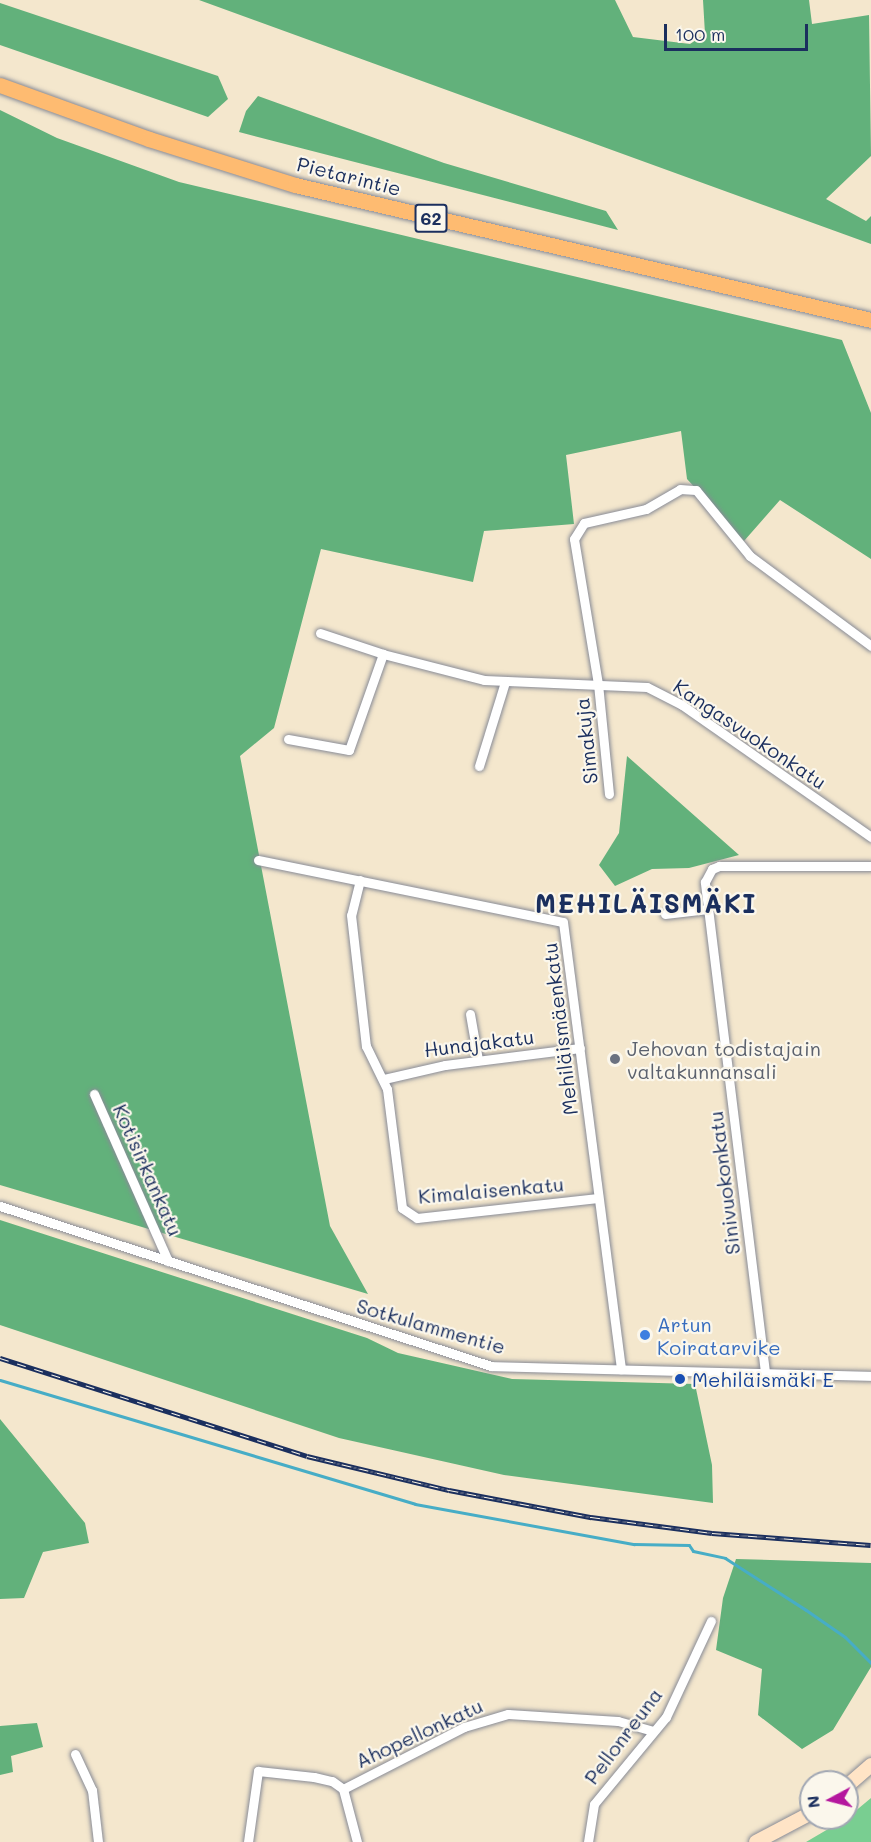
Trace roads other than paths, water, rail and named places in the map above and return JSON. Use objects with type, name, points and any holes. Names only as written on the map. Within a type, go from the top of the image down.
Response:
[{"type":"main road","name":"Pietarintie","points":[[0,85],[149,139],[295,185],[871,320]]},
{"type":"street","name":"Simakuja","points":[[609,795],[598,684],[574,539],[584,524],[646,509],[671,493],[689,488],[707,502],[750,556],[871,646]]},
{"type":"street","name":"Kangasvuokonkatu","points":[[320,633],[383,654],[484,680],[647,687],[682,705],[871,837]]},
{"type":"street","points":[[288,739],[349,750],[383,654]]},
{"type":"street","points":[[479,766],[505,682]]},
{"type":"street","name":"Mehiläismäenkatu","points":[[258,860],[563,922],[621,1369]]},
{"type":"street","name":"Sinivuokonkatu","points":[[765,1372],[705,882],[712,869],[719,866],[871,866]]},
{"type":"street","name":"Kimalaisenkatu","points":[[360,880],[351,915],[366,1046],[384,1078],[399,1198],[408,1214],[417,1218],[598,1198]]},
{"type":"street","points":[[665,914],[708,909]]},
{"type":"street","points":[[470,1014],[478,1060]]},
{"type":"street","name":"Hunajakatu","points":[[384,1078],[406,1071],[580,1048]]},
{"type":"street","name":"Kotisirkankatu","points":[[94,1094],[168,1261]]},
{"type":"street","name":"Sotkulammentie","points":[[0,1206],[485,1364],[871,1376]]},
{"type":"street","name":"Pellonreuna","points":[[588,1842],[597,1799],[653,1731],[677,1697],[711,1621]]},
{"type":"street","name":"Ahopellonkatu","points":[[343,1789],[464,1727],[508,1714],[618,1721],[653,1731]]},
{"type":"street","points":[[75,1754],[92,1790],[98,1842]]},
{"type":"street","points":[[859,1776],[871,1765]]},
{"type":"street","points":[[248,1842],[258,1771],[332,1781],[343,1789],[357,1842]]},
{"type":"street","points":[[756,1842],[799,1819]]},
{"type":"waterway","points":[[0,1380],[415,1504],[634,1544],[689,1545],[693,1551],[725,1558],[806,1610],[845,1637],[871,1663]]},
{"type":"railway","points":[[0,1358],[307,1456],[449,1490],[591,1517],[712,1533],[871,1545]]},
{"type":"place","name":"Jehovan todistajain valtakunnansali","points":[[615,1059]]},
{"type":"place","name":"Artun Koiratarvike","points":[[645,1335]]},
{"type":"place","name":"Mehiläismäki E","points":[[680,1379]]},
{"type":"district","name":"MEHILÄISMÄKI","points":[[646,904]]}]
